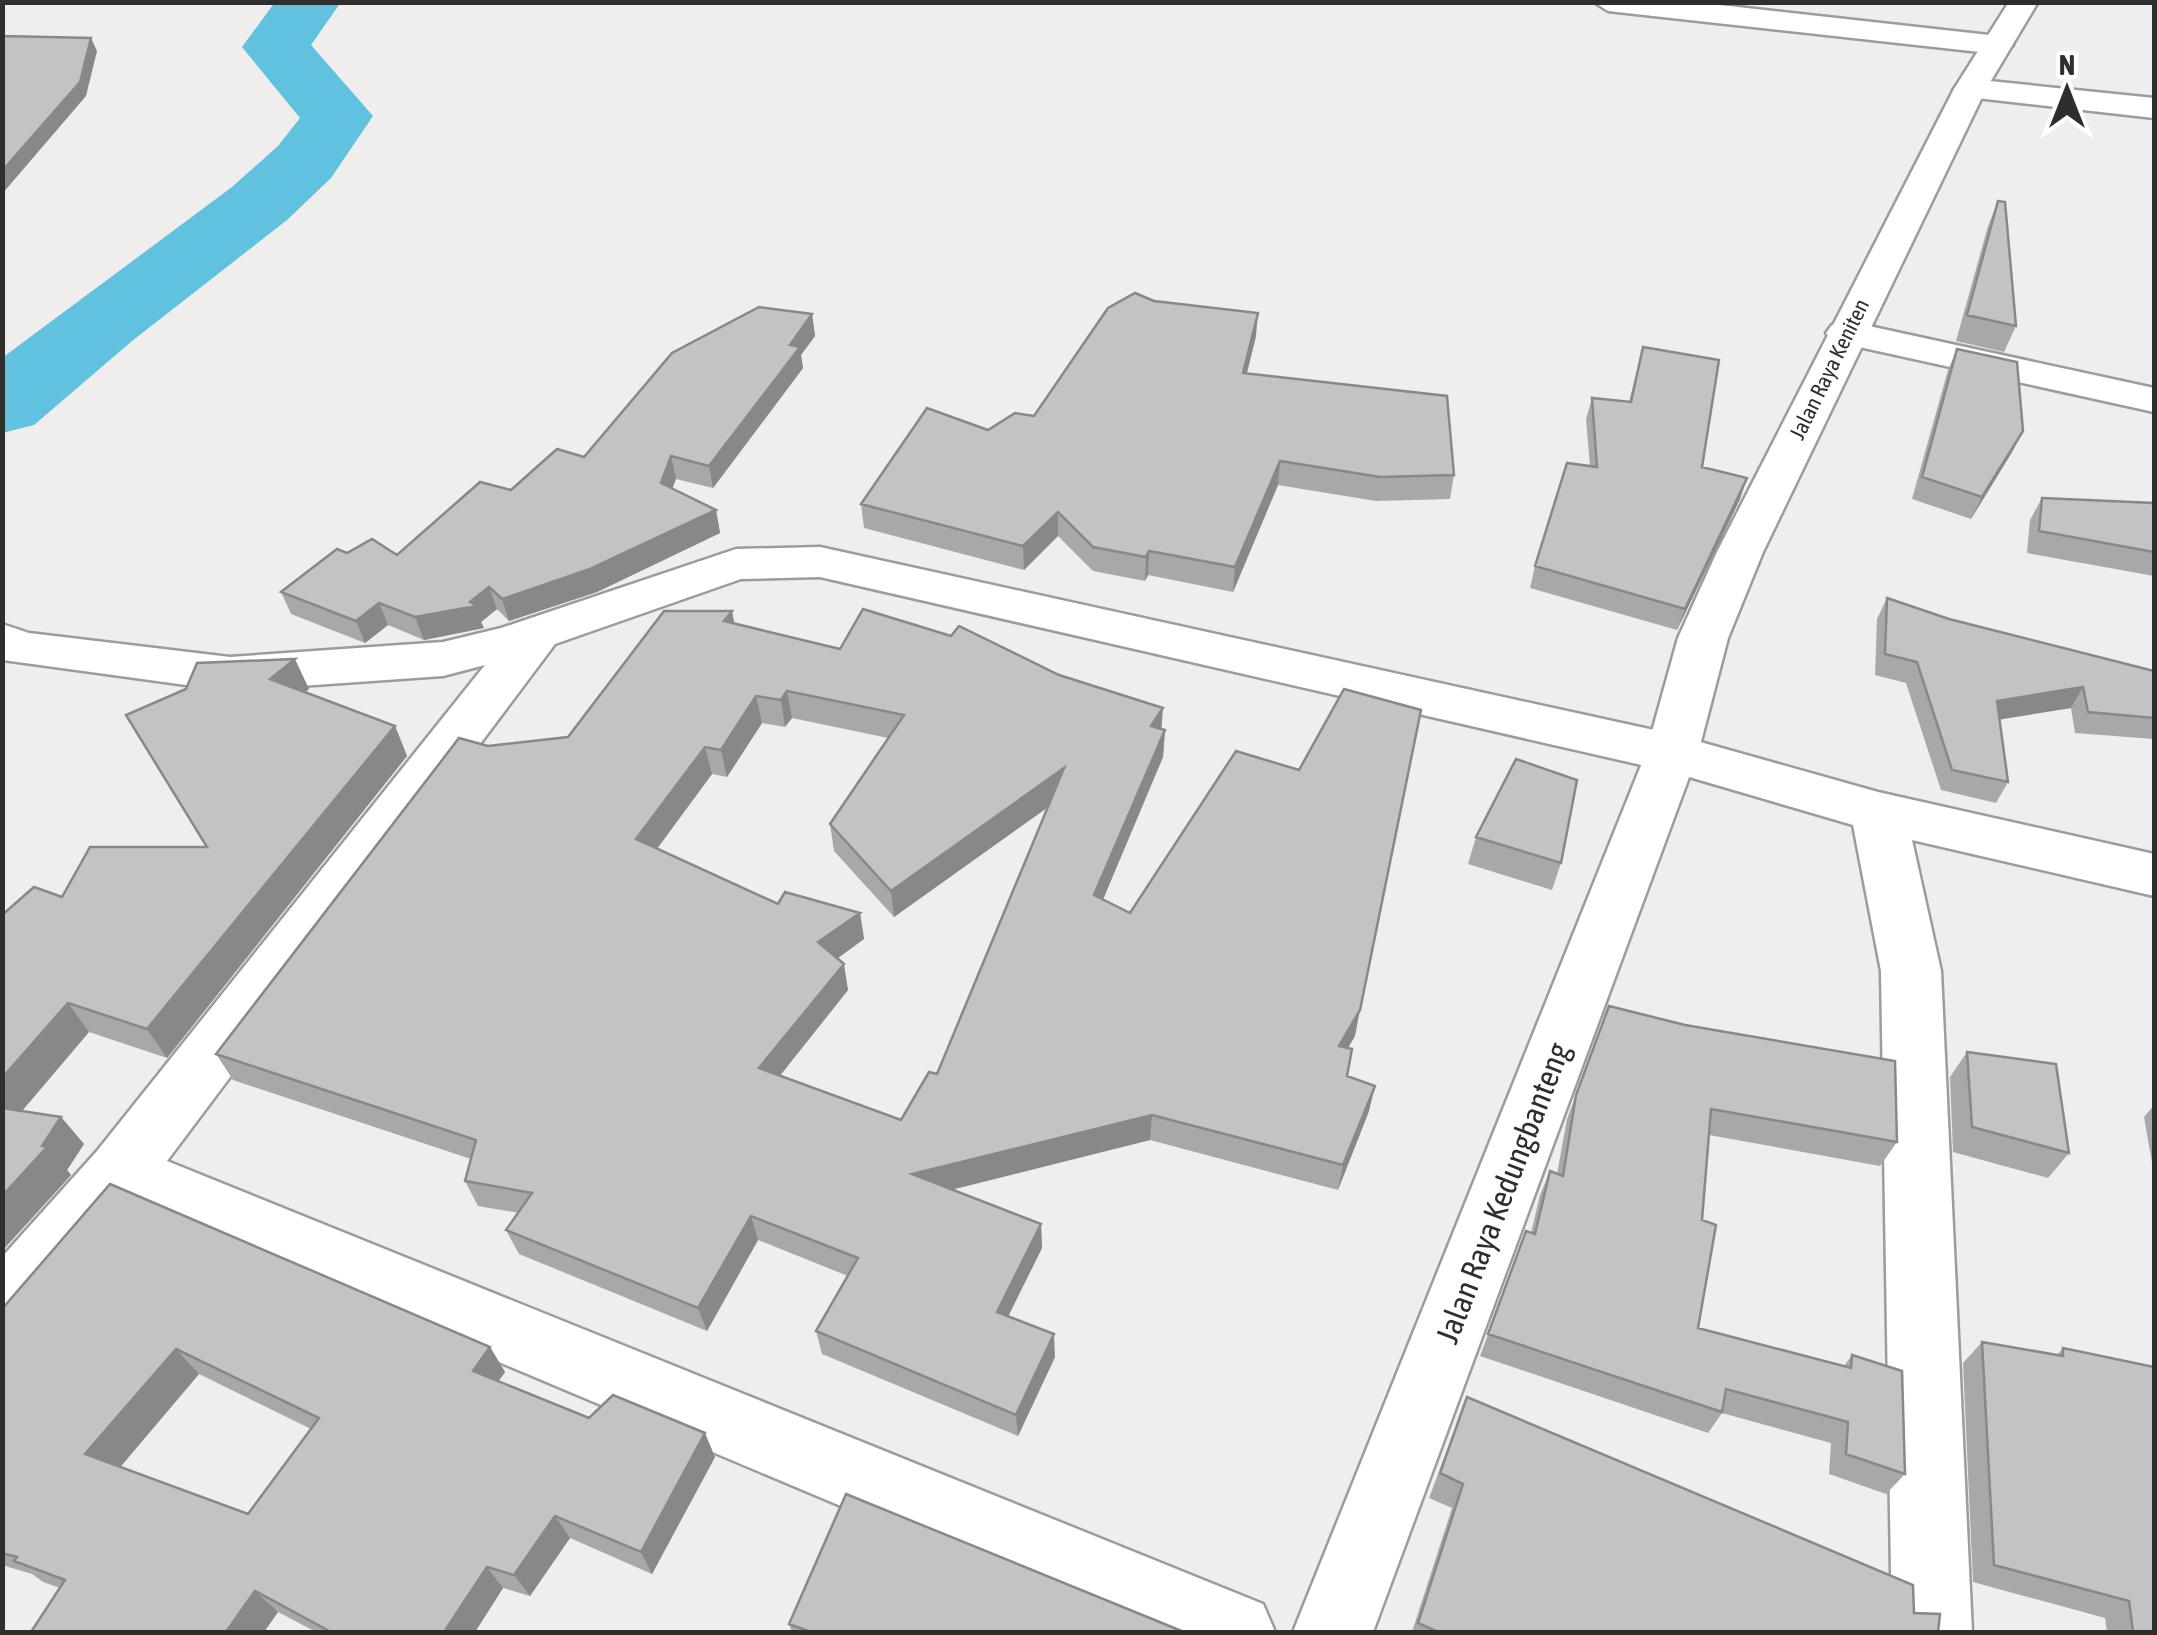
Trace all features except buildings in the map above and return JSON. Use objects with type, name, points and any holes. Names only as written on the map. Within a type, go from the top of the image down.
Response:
[{"type":"street","points":[[1608,2],[1998,45]]},
{"type":"street","name":"Jalan Raya Keniten","points":[[1672,752],[1703,638],[1846,333],[1970,89],[2024,2]]},
{"type":"street","points":[[1970,89],[2154,108]]},
{"type":"street","points":[[1846,333],[2154,400]]},
{"type":"street","points":[[12,644],[230,674],[442,659],[538,632],[736,564],[820,562],[1672,752],[1878,812],[2154,875]]},
{"type":"street","points":[[2,1308],[120,1172],[538,632]]},
{"type":"street","name":"Jalan Raya Kedungbanteng","points":[[1333,1632],[1672,752]]},
{"type":"street","points":[[1878,812],[1911,970],[1932,1632]]},
{"type":"street","points":[[120,1172],[1235,1632]]},
{"type":"waterway","points":[[2,406],[101,322],[259,203],[323,139],[337,116],[276,47],[309,2]]}]
